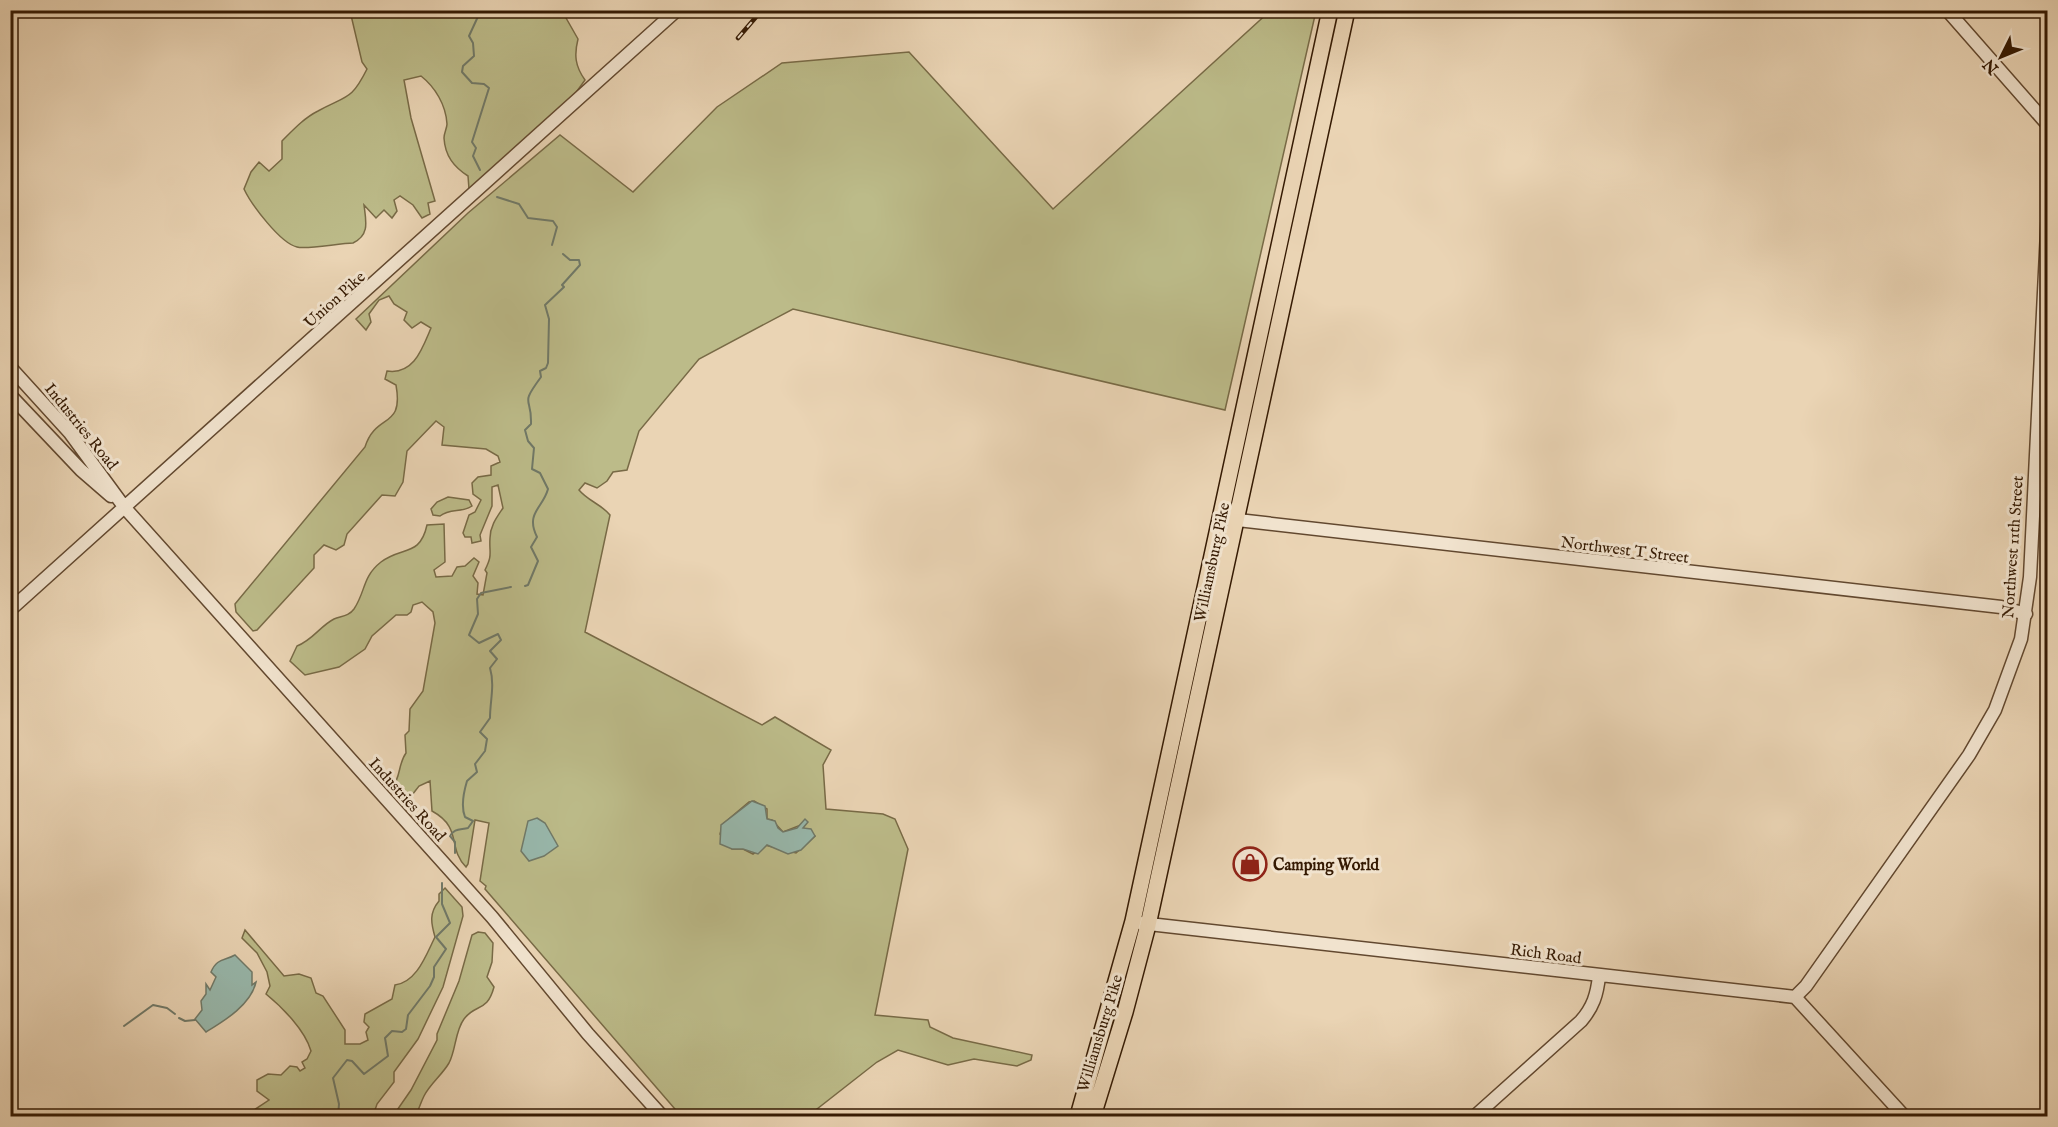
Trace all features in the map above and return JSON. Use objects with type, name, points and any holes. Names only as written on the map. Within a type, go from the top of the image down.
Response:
[{"type":"main road","name":"Williamsburg Pike","points":[[1093,1116],[1125,1012],[1220,518],[1330,10]]},
{"type":"main road","name":"Williamsburg Pike","points":[[1078,1116],[1141,923],[1238,520],[1347,10]]},
{"type":"street","name":"Union Pike","points":[[10,610],[677,10]]},
{"type":"street","points":[[1947,10],[2048,125]]},
{"type":"street","name":"Northwest 11th Street","points":[[1795,997],[1806,986],[1982,733],[2007,680],[2025,614],[2032,535],[2048,211]]},
{"type":"street","name":"Industries Road","points":[[10,367],[70,433],[125,508],[492,917],[588,1034],[662,1116]]},
{"type":"street","name":"Industries Road","points":[[10,395],[81,470],[125,508]]},
{"type":"street","name":"Northwest T Street","points":[[1220,518],[2001,607],[2025,614]]},
{"type":"street","name":"Rich Road","points":[[1141,923],[1795,997]]},
{"type":"street","points":[[1475,1116],[1591,1010],[1598,995],[1599,976]]},
{"type":"street","points":[[1795,997],[1904,1116]]},
{"type":"shaded area","points":[[350,11],[562,11],[578,39],[576,60],[585,80],[567,105],[469,189],[468,176],[458,169],[446,150],[444,138],[447,126],[446,117],[439,97],[421,76],[404,80],[411,118],[435,201],[428,203],[430,214],[422,218],[413,205],[400,196],[394,200],[397,211],[392,218],[384,210],[376,218],[364,205],[366,227],[362,236],[353,243],[297,247],[275,231],[259,213],[244,189],[251,172],[259,162],[269,171],[282,159],[282,141],[303,121],[347,96],[357,87],[367,69],[362,62]]},
{"type":"shaded area","points":[[1270,11],[1316,11],[1225,410],[793,309],[699,359],[639,431],[627,470],[613,472],[607,481],[597,488],[585,483],[579,490],[610,515],[585,632],[762,725],[775,717],[831,750],[823,765],[826,809],[883,814],[895,819],[908,849],[875,1015],[928,1020],[930,1027],[953,1038],[1032,1055],[1031,1060],[1017,1066],[974,1059],[948,1065],[898,1050],[877,1062],[808,1116],[681,1116],[485,889],[486,886],[480,881],[489,823],[475,820],[466,867],[457,853],[448,824],[432,811],[430,781],[419,786],[412,795],[403,797],[392,788],[406,753],[405,735],[409,731],[410,709],[423,691],[435,623],[433,612],[422,602],[413,605],[411,612],[407,615],[396,615],[372,636],[365,649],[339,667],[305,675],[290,661],[297,646],[329,622],[352,611],[370,573],[389,557],[415,547],[424,535],[427,525],[444,524],[445,562],[434,570],[436,577],[452,576],[457,567],[465,566],[474,558],[479,562],[473,576],[478,583],[477,594],[483,595],[487,573],[485,570],[490,557],[491,530],[503,508],[498,485],[492,487],[492,506],[480,535],[481,541],[472,543],[471,537],[465,537],[463,533],[469,515],[475,512],[481,500],[473,494],[472,483],[478,477],[491,475],[491,466],[500,462],[498,456],[486,449],[442,445],[444,427],[436,421],[407,451],[403,482],[395,496],[382,495],[347,534],[344,545],[336,550],[324,545],[314,555],[314,568],[257,630],[253,631],[236,612],[235,604],[365,447],[370,436],[393,415],[397,399],[396,385],[385,379],[387,371],[404,369],[410,365],[420,352],[431,328],[421,322],[412,328],[404,320],[407,312],[394,304],[389,296],[379,300],[369,314],[371,322],[366,330],[356,319],[468,213],[560,135],[633,192],[717,107],[782,63],[909,52],[1053,209]],"holes":[[[754,801],[767,809],[767,819],[772,820],[783,832],[806,823],[803,828],[815,836],[796,853],[765,845],[753,854],[743,849],[732,849],[720,834],[723,824],[749,802]]]},
{"type":"shaded area","points":[[448,497],[469,500],[472,506],[440,516],[433,515],[431,509],[437,502]]},
{"type":"shaded area","points":[[752,801],[765,806],[767,819],[775,821],[783,832],[797,828],[805,819],[808,822],[803,828],[811,829],[815,836],[801,850],[788,854],[767,845],[758,854],[720,844],[721,825]]},
{"type":"shaded area","points":[[537,818],[545,823],[558,846],[544,856],[529,861],[521,851],[528,821]]},
{"type":"shaded area","points":[[445,888],[462,907],[463,916],[443,987],[418,1039],[394,1072],[394,1082],[377,1104],[373,1116],[245,1116],[269,1100],[257,1091],[257,1080],[268,1074],[281,1075],[290,1066],[297,1067],[300,1071],[305,1068],[302,1062],[307,1059],[311,1051],[298,1027],[286,1012],[266,994],[270,986],[267,972],[257,953],[242,938],[245,930],[284,976],[299,974],[311,978],[316,993],[323,996],[345,1030],[345,1044],[360,1044],[368,1040],[366,1032],[369,1027],[364,1022],[365,1014],[392,999],[395,985],[409,979],[424,959],[435,937],[432,914],[439,901],[439,894]]},
{"type":"shaded area","points":[[478,932],[485,933],[493,943],[492,962],[487,977],[494,987],[491,995],[485,1004],[464,1019],[449,1063],[427,1092],[415,1116],[393,1116],[411,1090],[437,1040],[437,1034],[459,981],[472,935]]},
{"type":"shaded area","points":[[235,955],[252,972],[252,985],[256,982],[253,990],[243,1005],[206,1032],[195,1019],[202,1010],[201,1001],[206,994],[206,984],[210,990],[216,977],[211,972],[213,967],[218,962]]},
{"type":"waterway","points":[[480,170],[473,156],[476,148],[472,142],[489,88],[484,84],[472,83],[462,72],[463,66],[474,56],[473,43],[469,36],[481,10]]},
{"type":"waterway","points":[[497,197],[519,204],[528,218],[553,221],[557,227],[552,245]]},
{"type":"waterway","points":[[525,586],[528,585],[538,561],[531,547],[537,537],[534,529],[534,516],[548,489],[540,473],[532,469],[534,448],[528,441],[525,430],[531,424],[528,397],[541,377],[540,371],[546,368],[548,363],[549,319],[545,305],[564,287],[562,285],[580,265],[579,260],[570,260],[563,254]]},
{"type":"waterway","points":[[455,853],[455,842],[450,836],[456,830],[468,828],[473,821],[465,817],[464,794],[467,781],[477,772],[475,764],[485,751],[487,739],[480,732],[490,718],[492,687],[490,668],[497,659],[490,651],[501,640],[498,634],[479,643],[469,635],[478,614],[477,599],[481,593],[511,587]]},
{"type":"waterway","points":[[338,1116],[339,1104],[333,1078],[347,1060],[352,1061],[364,1074],[388,1056],[385,1038],[392,1031],[402,1032],[406,1029],[408,1015],[430,986],[434,977],[434,967],[446,949],[436,937],[450,923],[442,904],[442,883]]},
{"type":"waterway","points":[[124,1026],[153,1005],[167,1008],[175,1014]]},
{"type":"waterway","points":[[179,1018],[185,1021],[195,1020]]},
{"type":"railway","points":[[738,38],[762,10]]},
{"type":"place","name":"Camping World","points":[[1250,864]]}]
